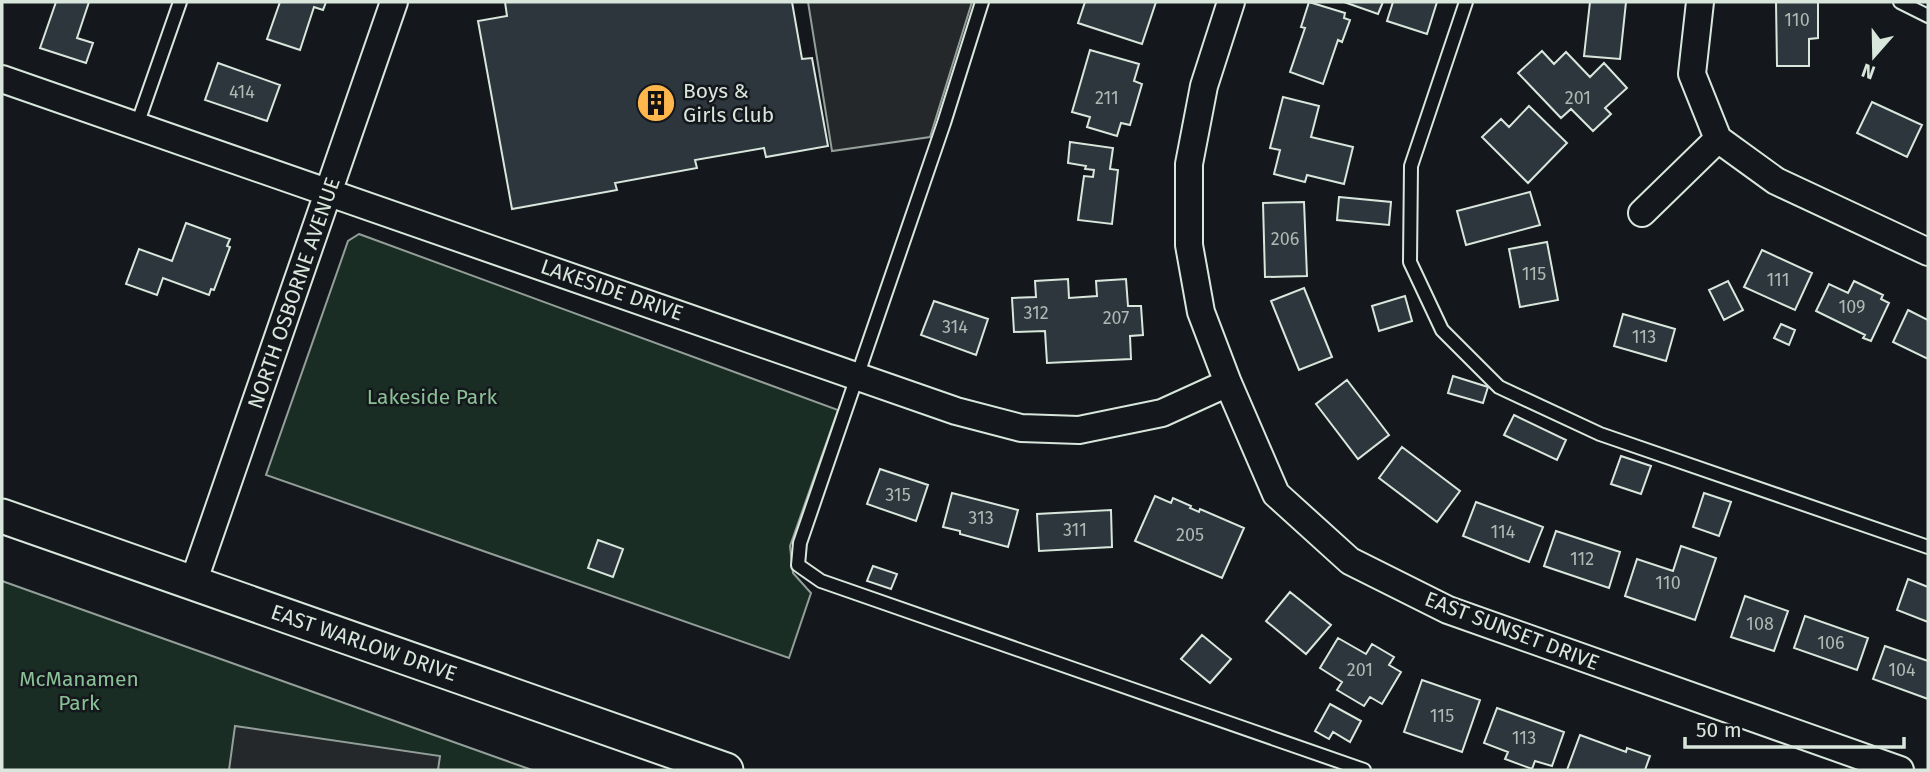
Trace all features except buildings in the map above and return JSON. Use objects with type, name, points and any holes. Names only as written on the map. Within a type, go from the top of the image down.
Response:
[{"type":"street","name":"NORTH OSBORNE AVENUE","points":[[193,583],[394,2]]},
{"type":"street","name":"EAST SUNSET DRIVE","points":[[1231,2],[1204,86],[1189,164],[1188,245],[1201,312],[1276,494],[1350,561],[1448,610],[1900,770]]},
{"type":"street","points":[[1700,2],[1692,74],[1718,139],[1776,181],[1928,251]]},
{"type":"street","name":"LAKESIDE DRIVE","points":[[2,79],[956,411],[1021,428],[1079,430],[1162,413],[1228,383]]},
{"type":"street","points":[[1642,212],[1718,139]]},
{"type":"street","name":"EAST WARLOW DRIVE","points":[[2,516],[726,770]]},
{"type":"lane","points":[[137,125],[180,2]]},
{"type":"lane","points":[[982,2],[944,123],[800,543],[799,565],[821,580],[1364,770]]},
{"type":"lane","points":[[1466,2],[1411,166],[1410,262],[1442,330],[1499,387],[1600,435],[1928,547]]},
{"type":"lane","points":[[1900,2],[1928,16]]},
{"type":"green space","name":"Lakeside Park","points":[[359,234],[838,410],[790,546],[793,573],[811,593],[789,658],[266,475],[348,241]]},
{"type":"green space","name":"McManamen Park","points":[[2,581],[532,770],[2,770]]},
{"type":"shaded area","points":[[808,2],[972,2],[930,137],[832,151]]},
{"type":"shaded area","points":[[235,726],[440,756],[438,770],[229,770]]},
{"type":"place","name":"Boys & Girls Club","points":[[656,103]]}]
